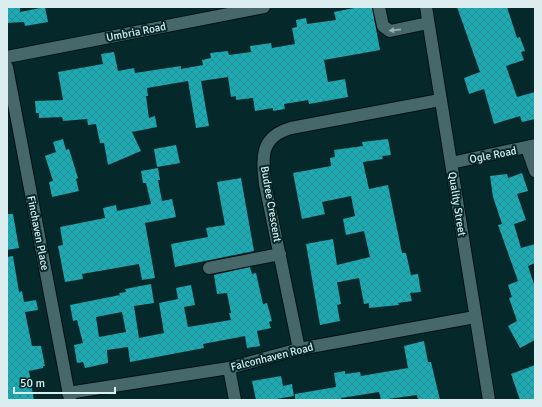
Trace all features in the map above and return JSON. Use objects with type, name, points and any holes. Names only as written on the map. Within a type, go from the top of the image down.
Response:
[{"type":"street","name":"Umbria Road","points":[[7,57],[264,7]]},
{"type":"street","points":[[379,7],[383,26],[390,32],[428,24]]},
{"type":"street","name":"Quality Street","points":[[426,7],[489,400]]},
{"type":"street","name":"Finchaven Place","points":[[7,67],[69,397]]},
{"type":"street","name":"Budree Crescent","points":[[299,349],[263,164],[266,145],[272,137],[279,132],[291,128],[440,100]]},
{"type":"street","points":[[531,147],[535,170]]},
{"type":"street","name":"Ogle Road","points":[[451,163],[531,147]]},
{"type":"street","points":[[209,268],[280,254]]},
{"type":"street","name":"Falconhaven Road","points":[[69,397],[229,368],[299,349],[475,317]]},
{"type":"street","points":[[229,368],[235,400]]},
{"type":"building","points":[[7,7],[20,7],[20,12],[45,7],[48,22],[25,26],[24,22],[7,23]]},
{"type":"building","points":[[359,7],[372,7],[380,50],[324,60],[328,82],[345,79],[348,97],[309,104],[308,100],[284,104],[285,109],[273,111],[273,108],[255,111],[253,98],[236,100],[236,96],[231,97],[228,77],[201,81],[209,126],[196,128],[188,81],[147,88],[148,96],[146,96],[149,118],[155,116],[157,127],[132,132],[141,151],[108,165],[104,143],[100,143],[96,124],[88,125],[87,119],[63,121],[62,117],[39,118],[39,113],[36,113],[35,101],[63,100],[58,72],[103,64],[101,54],[114,52],[118,71],[134,68],[135,73],[181,66],[181,69],[203,65],[202,60],[211,58],[210,53],[228,51],[229,55],[251,52],[250,46],[271,43],[272,48],[295,44],[292,28],[297,27],[296,20],[306,18],[307,24],[336,20],[334,12]]},
{"type":"building","points":[[457,7],[507,7],[517,38],[520,37],[525,51],[521,52],[524,60],[506,66],[517,97],[535,92],[535,119],[522,122],[520,116],[494,124],[484,89],[469,94],[464,78],[480,72]]},
{"type":"building","points":[[63,139],[66,150],[69,149],[78,178],[76,179],[79,191],[52,197],[49,182],[53,181],[45,156],[56,152],[53,142]]},
{"type":"building","points":[[388,139],[391,155],[382,156],[383,159],[363,162],[369,189],[388,185],[402,253],[406,253],[411,275],[418,274],[421,292],[410,293],[412,301],[398,303],[399,305],[369,308],[369,303],[364,304],[359,278],[337,282],[341,304],[337,305],[340,321],[320,325],[306,244],[333,239],[337,265],[370,257],[364,231],[346,235],[343,219],[355,216],[351,196],[322,202],[325,214],[302,219],[293,173],[331,166],[330,158],[335,157],[334,150],[363,146],[362,142]]},
{"type":"building","points":[[176,145],[180,163],[157,167],[154,149]]},
{"type":"building","points":[[158,168],[160,180],[158,180],[162,201],[172,199],[176,217],[145,223],[155,278],[142,280],[139,264],[82,274],[83,279],[65,282],[58,246],[63,245],[60,227],[105,218],[103,208],[116,205],[117,211],[151,204],[146,183],[143,183],[141,171]]},
{"type":"building","points":[[522,173],[528,191],[517,194],[526,220],[514,224],[521,248],[535,244],[535,263],[528,266],[535,287],[535,340],[520,348],[508,326],[517,321],[509,298],[512,297],[508,285],[518,281],[498,225],[502,224],[493,197],[490,176],[507,174],[508,178]]},
{"type":"building","points":[[241,178],[254,251],[175,267],[171,244],[208,237],[206,228],[225,225],[217,182]]},
{"type":"building","points":[[7,214],[13,214],[19,248],[7,250]]},
{"type":"building","points":[[13,256],[19,292],[22,291],[24,302],[36,300],[38,310],[25,312],[32,346],[41,346],[45,366],[43,366],[43,368],[29,371],[34,400],[8,400],[7,395],[7,257]]},
{"type":"building","points":[[250,267],[252,274],[256,273],[263,304],[267,303],[272,321],[269,322],[271,328],[257,331],[260,346],[247,348],[245,336],[203,344],[204,348],[130,362],[128,347],[107,350],[108,363],[85,368],[83,362],[77,363],[74,345],[83,343],[77,320],[73,321],[70,305],[120,295],[119,293],[126,292],[125,289],[151,284],[154,303],[134,306],[139,338],[164,333],[159,303],[178,299],[176,288],[191,285],[195,305],[184,307],[188,327],[231,320],[227,293],[217,294],[214,275]],"holes":[[[122,312],[126,332],[99,337],[96,317]]]},
{"type":"building","points":[[424,341],[428,362],[431,362],[440,400],[418,400],[417,395],[381,400],[379,392],[341,398],[341,400],[295,400],[295,394],[336,387],[334,373],[345,371],[345,374],[360,372],[361,376],[408,368],[404,346]]},
{"type":"building","points":[[535,365],[535,400],[520,400],[511,374]]},
{"type":"building","points":[[281,376],[283,386],[292,384],[294,396],[271,400],[256,400],[252,381]]}]
